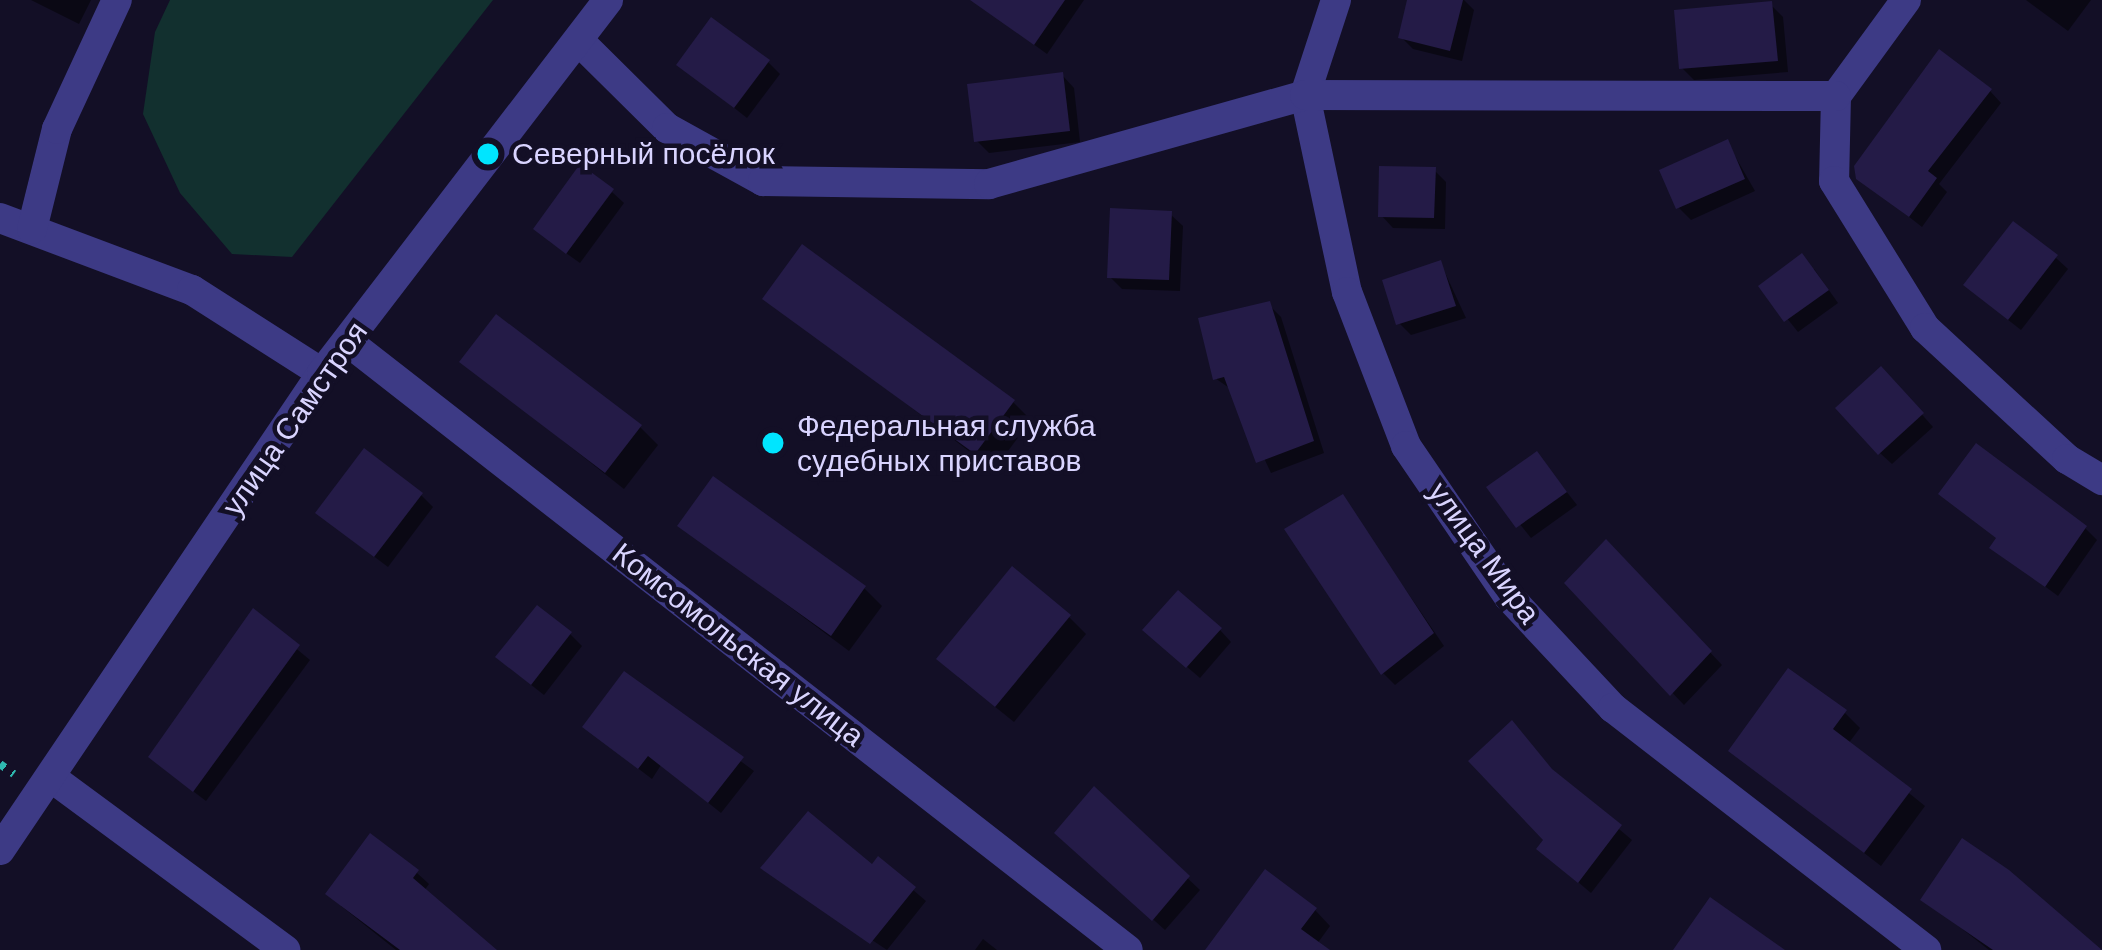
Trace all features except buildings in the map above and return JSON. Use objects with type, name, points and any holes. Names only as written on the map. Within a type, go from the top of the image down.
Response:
[{"type":"street","points":[[32,230],[57,129],[117,0]]},
{"type":"street","name":"улица Самстроя","points":[[0,850],[322,373],[608,0]]},
{"type":"street","points":[[1305,95],[1336,0]]},
{"type":"street","points":[[1906,0],[1836,96],[1834,181],[1925,328],[2067,459],[2102,480]]},
{"type":"street","points":[[579,41],[667,128],[763,181],[989,184],[1305,95],[1836,96]]},
{"type":"street","name":"улица Мира","points":[[1305,95],[1347,292],[1406,446],[1509,597],[1613,708],[1926,950]]},
{"type":"street","points":[[0,218],[192,290],[322,373]]},
{"type":"street","name":"Комсомольская улица","points":[[347,341],[1128,950]]},
{"type":"street","points":[[52,778],[285,950]]},
{"type":"green space","points":[[170,0],[493,0],[292,257],[232,254],[180,193],[143,114],[155,32]]},
{"type":"place","name":"Северный посёлок","points":[[488,154]]},
{"type":"place","name":"Федеральная служба судебных приставов","points":[[773,443]]}]
